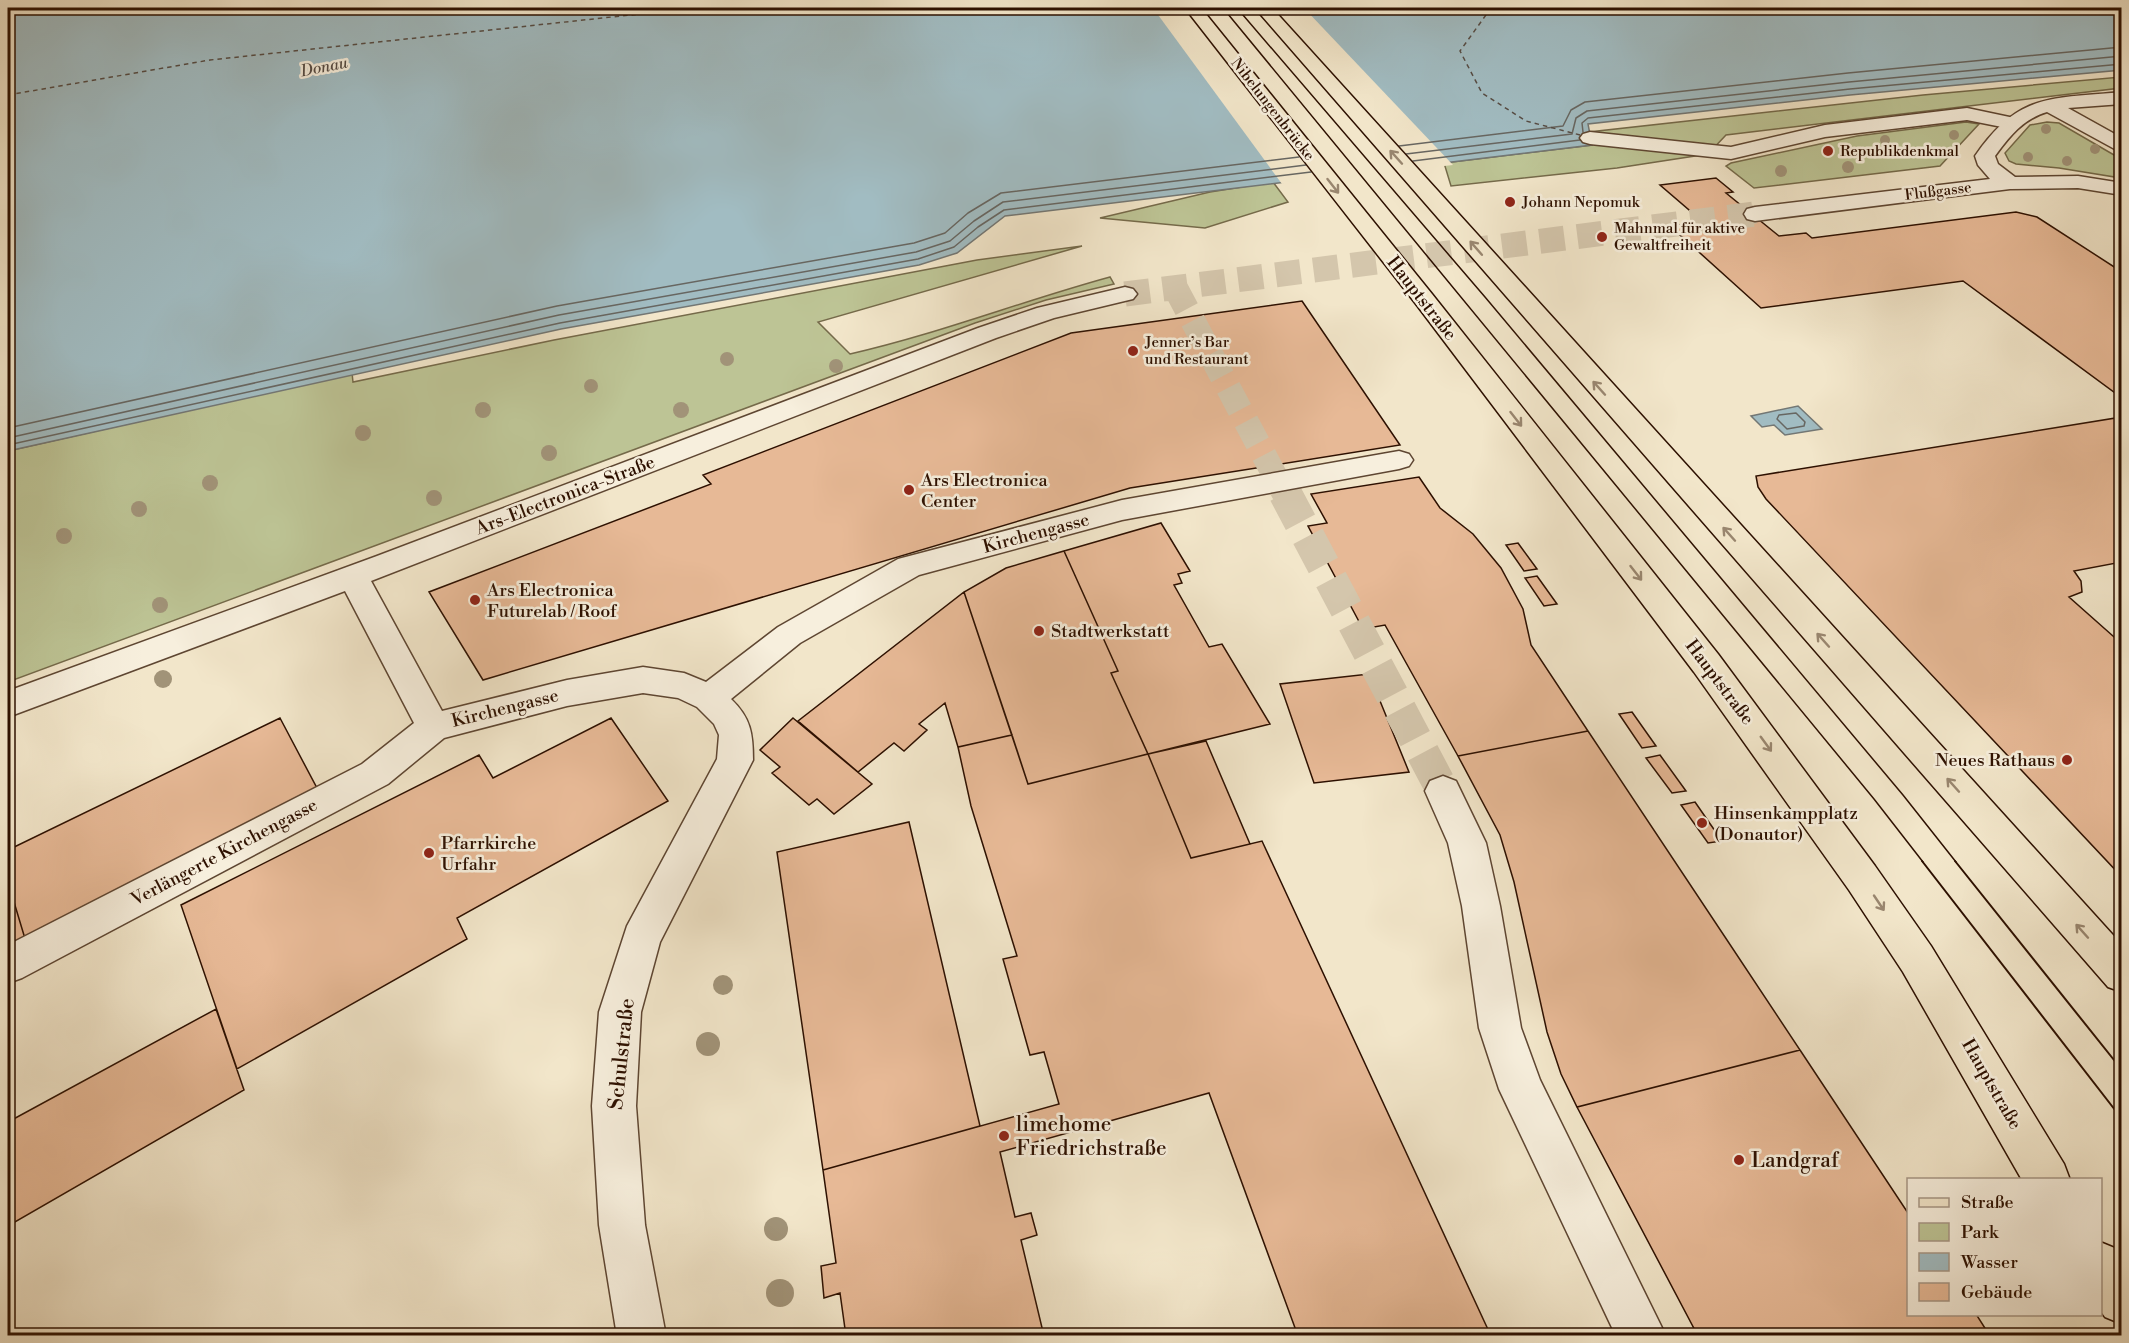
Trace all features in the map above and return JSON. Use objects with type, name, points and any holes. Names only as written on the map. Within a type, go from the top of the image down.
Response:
[{"type":"main road","name":"Nibelungenbrücke","points":[[1193,8],[1353,211]]},
{"type":"main road","points":[[1263,8],[2117,968]]},
{"type":"main road","name":"Hauptstraße","points":[[1353,211],[1707,663],[1863,878],[1917,958],[2047,1178]]},
{"type":"main road","points":[[2102,1269],[2121,1300]]},
{"type":"street","points":[[2010,183],[1991,169],[1985,162],[1985,156],[2012,123],[2026,114],[2050,106],[2121,98]]},
{"type":"street","points":[[2050,106],[2121,147]]},
{"type":"street","points":[[1590,138],[1731,153],[1825,130],[1967,114],[2012,123]]},
{"type":"street","name":"Flußgasse","points":[[1755,214],[2010,183],[2078,182],[2121,189]]},
{"type":"street","name":"Ars-Electronica-Straße","points":[[8,704],[352,576],[987,333],[1046,313],[1125,294]]},
{"type":"street","name":"Kirchengasse","points":[[709,698],[789,635],[909,567],[1122,510],[1399,460]]},
{"type":"street","name":"Kirchengasse","points":[[352,576],[433,727],[567,693],[643,680],[684,686],[709,698],[727,716],[736,735],[735,760]]},
{"type":"street","name":"Verlängerte Kirchengasse","points":[[8,965],[375,774],[433,727]]},
{"type":"street","name":"Schulstraße","points":[[642,1335],[622,1225],[614,1106],[621,1012],[641,939],[735,760]]},
{"type":"street","points":[[1443,791],[1467,843],[1481,906],[1500,1028],[1521,1089],[1642,1335]]},
{"type":"green space","points":[[2121,77],[2121,88],[1726,135],[1708,154],[1617,168],[1451,186],[1444,163],[1592,145],[1589,132],[1923,95]]},
{"type":"green space","points":[[1966,122],[1979,124],[1940,166],[1754,188],[1726,166],[1731,163],[1857,136]]},
{"type":"green space","points":[[2047,122],[2059,123],[2121,159],[2121,178],[2016,164],[2009,161],[2005,153],[2030,125]]},
{"type":"green space","points":[[1273,182],[1288,202],[1205,228],[1100,218],[1210,192]]},
{"type":"green space","points":[[1082,246],[818,322],[850,354],[915,337],[1110,277],[1114,284],[1046,300],[975,323],[8,682],[8,451],[352,373],[353,382],[554,340],[977,260]]},
{"type":"water","name":"Donau","points":[[8,8],[2121,8],[2122,70],[1850,95],[1588,124],[1592,145],[1005,216],[957,253],[919,265],[561,329],[8,451]]},
{"type":"water","points":[[1798,406],[1822,429],[1785,435],[1774,425],[1762,427],[1751,416]]},
{"type":"pier","points":[[1153,8],[1304,8],[1453,165],[1282,184]]},
{"type":"building","points":[[1716,178],[1733,192],[1726,193],[1779,236],[1806,233],[1812,238],[2016,212],[2037,217],[2122,272],[2122,398],[1963,281],[1761,308],[1670,226],[1703,222],[1660,185]]},
{"type":"building","name":"Ars Electronica Center","points":[[1302,301],[1400,445],[1130,488],[483,680],[429,592],[711,484],[703,475],[1071,333]]},
{"type":"building","name":"Neues Rathaus","points":[[2122,417],[2122,562],[2074,571],[2081,581],[2082,592],[2069,597],[2122,644],[2122,877],[1766,499],[1758,487],[1756,476]]},
{"type":"building","points":[[1419,477],[1440,508],[1473,534],[1501,568],[1523,609],[1531,645],[1588,731],[1458,756],[1385,625],[1363,629],[1308,526],[1327,523],[1311,494]]},
{"type":"building","points":[[1161,523],[1190,571],[1178,574],[1182,583],[1174,585],[1209,647],[1222,644],[1270,724],[1148,754],[1111,673],[1118,671],[1064,551]]},
{"type":"building","points":[[1518,543],[1537,569],[1524,571],[1506,545]]},
{"type":"building","name":"Stadtwerkstatt","points":[[1064,551],[1118,671],[1111,673],[1148,754],[1028,784],[964,592],[1006,568]]},
{"type":"building","points":[[1537,576],[1557,604],[1544,606],[1525,578]]},
{"type":"building","points":[[964,592],[1012,735],[958,747],[945,703],[919,724],[927,730],[904,751],[894,743],[858,772],[798,721]]},
{"type":"building","points":[[1369,674],[1409,772],[1314,783],[1280,684]]},
{"type":"building","points":[[1632,712],[1656,746],[1642,748],[1619,714]]},
{"type":"building","points":[[280,718],[318,790],[26,942],[8,882],[8,850]]},
{"type":"building","name":"Pfarrkirche Urfahr","points":[[611,718],[668,801],[457,918],[467,939],[237,1069],[181,905],[479,755],[493,778]]},
{"type":"building","points":[[793,718],[872,784],[834,814],[817,799],[809,805],[772,773],[780,767],[760,750]]},
{"type":"building","points":[[1588,731],[1800,1050],[1577,1107],[1561,1074],[1547,1032],[1514,882],[1500,835],[1458,756]]},
{"type":"building","points":[[1012,735],[1028,784],[1148,754],[1191,858],[1262,841],[1491,1336],[1298,1336],[1209,1093],[1000,1152],[1015,1217],[1031,1213],[1037,1235],[1021,1240],[1044,1336],[846,1336],[840,1293],[824,1298],[821,1266],[836,1263],[823,1170],[1059,1104],[1044,1052],[1030,1055],[1003,959],[1017,956],[971,806],[958,747]]},
{"type":"building","points":[[1206,741],[1250,844],[1191,858],[1148,754]]},
{"type":"building","name":"Hinsenkampplatz (Donautor)","points":[[1660,755],[1686,791],[1672,793],[1646,758]]},
{"type":"building","name":"Hinsenkampplatz (Donautor)","points":[[1695,802],[1722,841],[1708,843],[1681,805]]},
{"type":"building","points":[[909,822],[980,1126],[823,1170],[777,852]]},
{"type":"building","points":[[8,882],[26,942],[8,951]]},
{"type":"building","points":[[216,1009],[244,1090],[8,1226],[8,1122]]},
{"type":"building","name":"Landgraf","points":[[1800,1050],[1907,1211],[1907,1316],[1977,1316],[1990,1336],[1698,1336],[1577,1107]]},
{"type":"ferry route","points":[[8,95],[210,60],[696,8]]},
{"type":"ferry route","points":[[1491,8],[1460,51],[1482,93],[1526,121],[1584,136]]},
{"type":"tunnel","points":[[1175,288],[1755,214],[1751,215]]},
{"type":"tunnel","points":[[1125,294],[1175,288]]},
{"type":"tunnel","points":[[1175,288],[1285,495]]},
{"type":"tunnel","points":[[1285,493],[1443,791]]},
{"type":"tram line","points":[[1223,8],[1874,799],[1923,862]]},
{"type":"tram line","points":[[1237,8],[1485,297],[1903,795],[1956,862]]},
{"type":"tram line","points":[[1922,861],[2122,1119]]},
{"type":"tram line","points":[[1955,861],[2122,1070]]},
{"type":"place","name":"Republikdenkmal","points":[[1828,151]]},
{"type":"place","name":"Johann Nepomuk","points":[[1510,202]]},
{"type":"place","name":"Mahnmal für aktive Gewaltfreiheit","points":[[1602,237]]},
{"type":"place","name":"Jenner’s Bar und Restaurant","points":[[1133,351]]},
{"type":"place","name":"Ars Electronica Center","points":[[909,490]]},
{"type":"place","name":"Ars Electronica Futurelab / Roof","points":[[475,600]]},
{"type":"place","name":"Stadtwerkstatt","points":[[1039,631]]},
{"type":"place","name":"Neues Rathaus","points":[[2067,760]]},
{"type":"place","name":"Hinsenkampplatz (Donautor)","points":[[1702,823]]},
{"type":"place","name":"Pfarrkirche Urfahr","points":[[429,853]]},
{"type":"place","name":"limehome Friedrichstraße","points":[[1004,1136]]},
{"type":"place","name":"Landgraf","points":[[1739,1160]]}]
